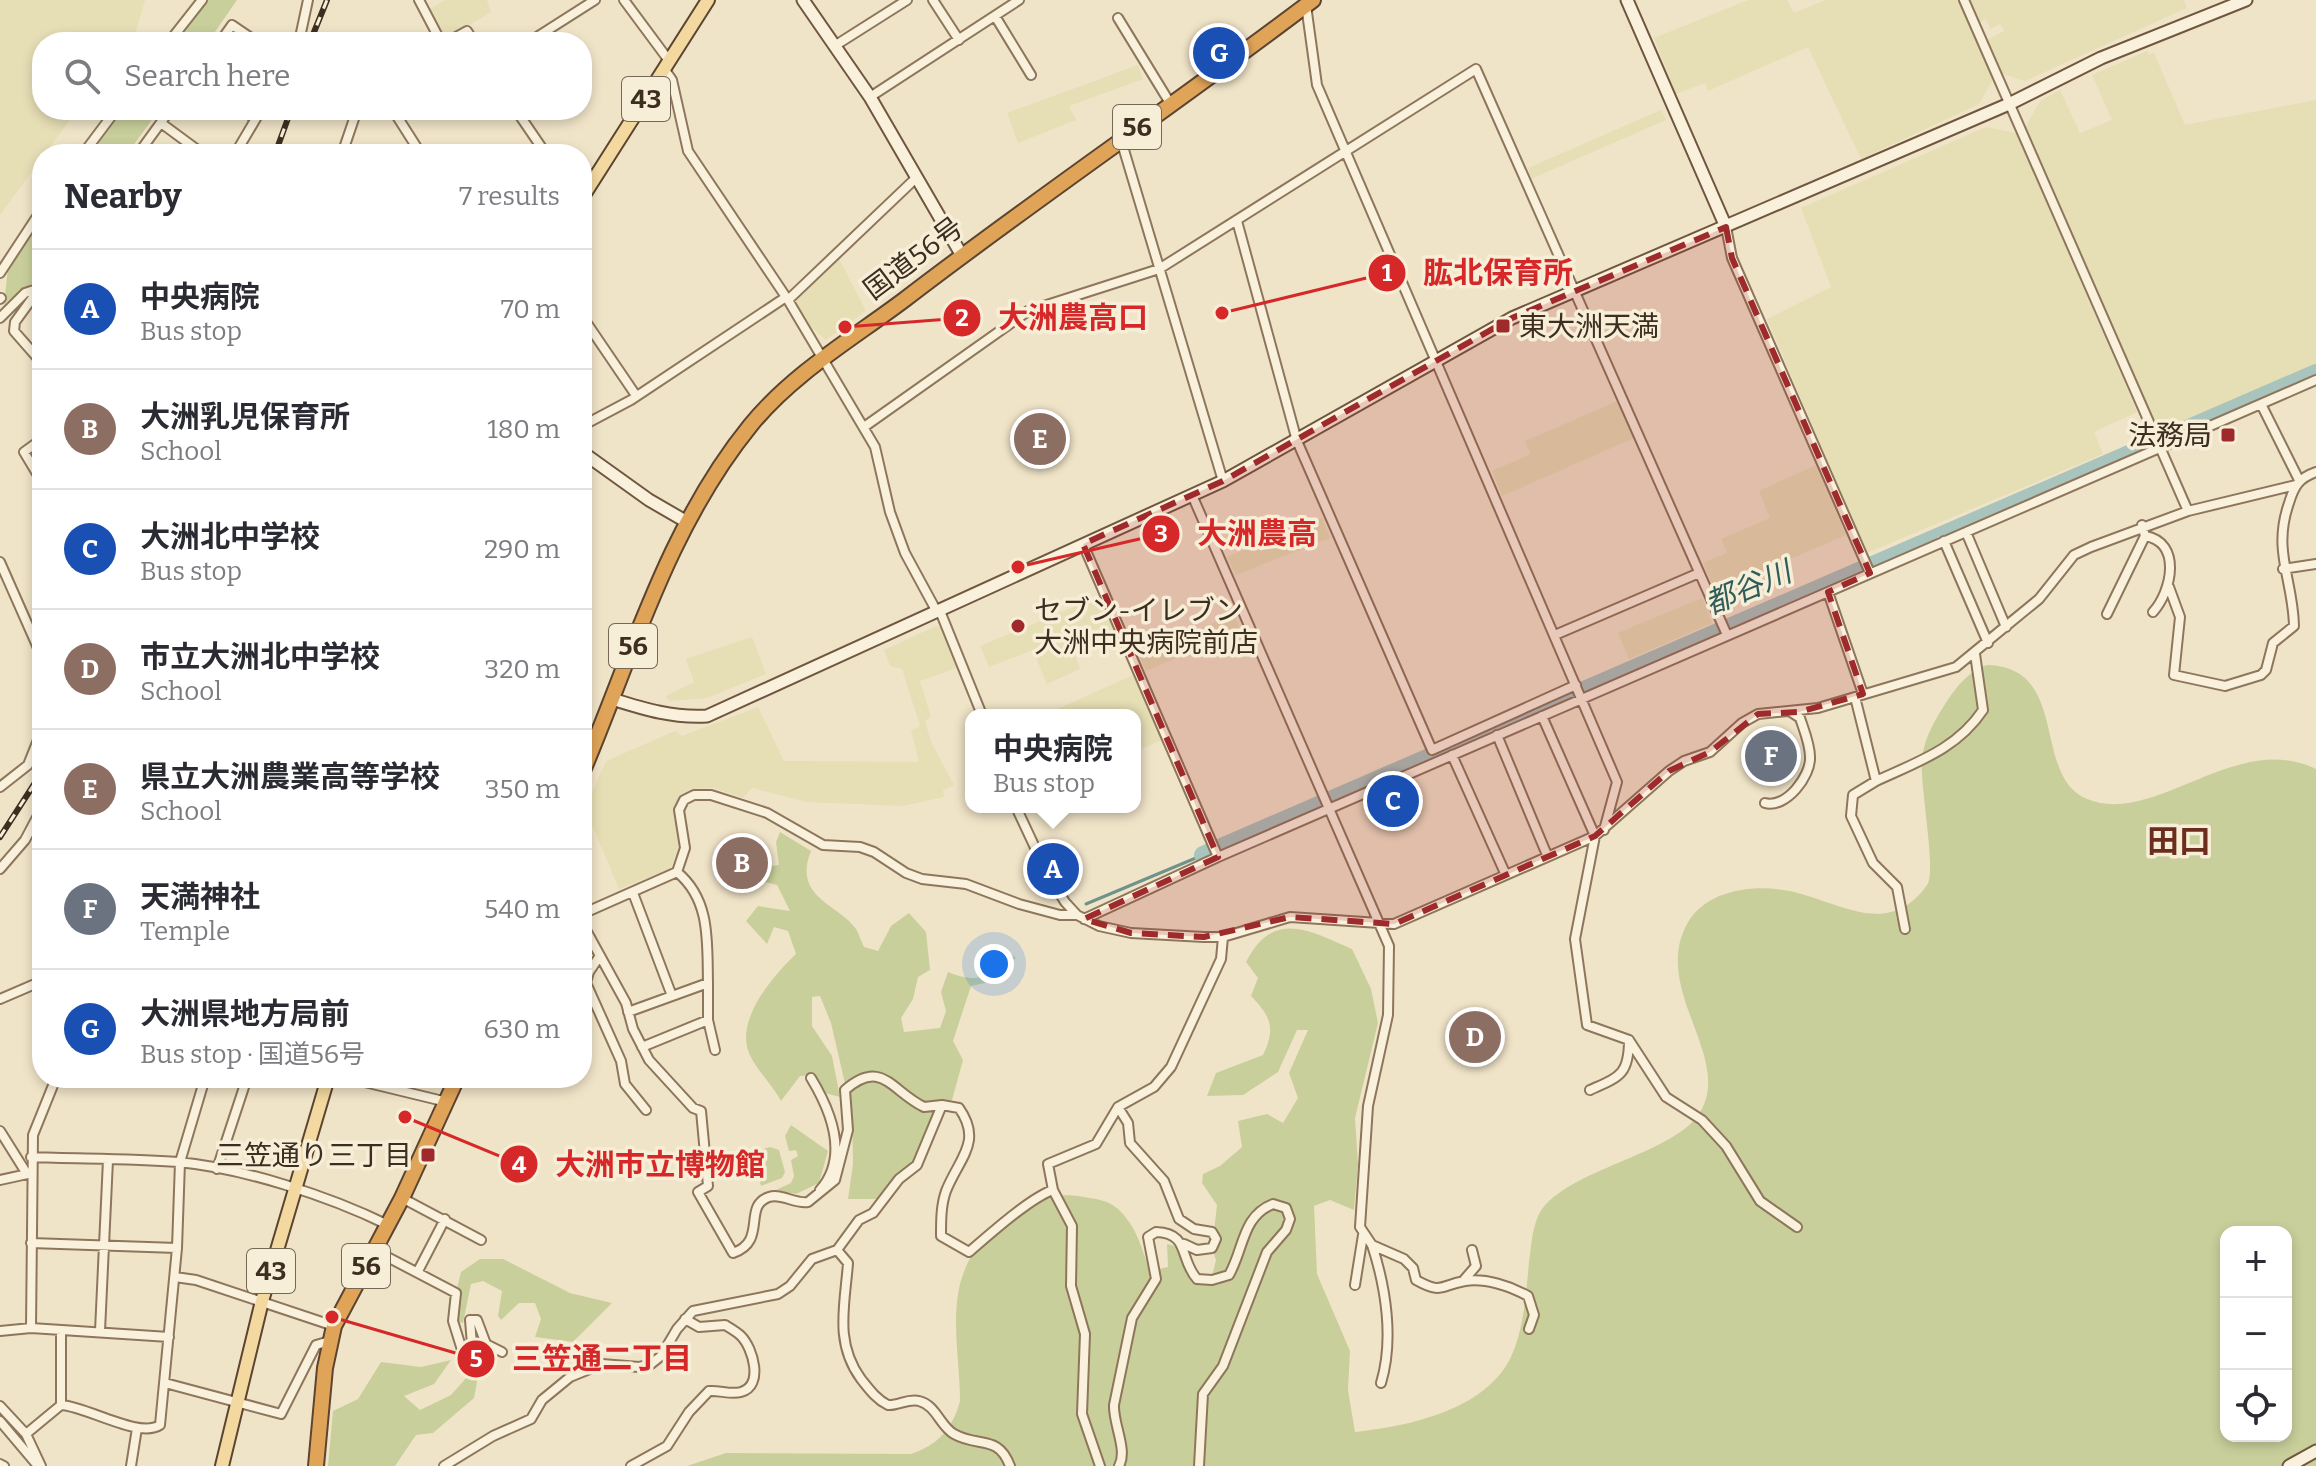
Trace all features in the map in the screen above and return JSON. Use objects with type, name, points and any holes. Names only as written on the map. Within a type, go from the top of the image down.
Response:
[{"type":"highway","name":"国道56号","points":[[592,745],[687,522],[752,424],[822,359],[1308,2]]},
{"type":"highway","name":"56","points":[[316,1466],[332,1334],[402,1198],[453,1088]]},
{"type":"main road","name":"43","points":[[592,183],[708,0]]},
{"type":"main road","name":"43","points":[[222,1466],[262,1301],[325,1088]]},
{"type":"street","points":[[177,32],[202,0]]},
{"type":"street","points":[[301,32],[308,0]]},
{"type":"street","points":[[419,0],[438,32]]},
{"type":"street","points":[[545,32],[595,0]]},
{"type":"street","points":[[624,0],[668,66],[688,151],[787,298],[875,447],[890,512],[905,553],[938,612],[979,709]]},
{"type":"street","points":[[803,0],[870,97],[961,254]]},
{"type":"street","points":[[836,45],[907,0]]},
{"type":"street","points":[[933,0],[959,40]]},
{"type":"street","points":[[870,97],[1019,0]]},
{"type":"street","points":[[1627,0],[1726,227],[1732,258],[1868,569]]},
{"type":"street","points":[[1964,0],[2188,511]]},
{"type":"street","points":[[612,699],[656,713],[683,717],[707,716],[1223,481],[1512,318],[2009,104],[2101,58],[2246,0]]},
{"type":"street","points":[[1308,2],[1317,85],[1617,782],[1604,830]]},
{"type":"street","points":[[995,16],[1031,75]]},
{"type":"street","points":[[1118,18],[1170,103]]},
{"type":"street","points":[[227,32],[232,25],[242,32]]},
{"type":"street","points":[[864,427],[1028,311],[1159,269],[1476,69],[1725,631]]},
{"type":"street","points":[[90,144],[108,120]]},
{"type":"street","points":[[145,144],[163,120]]},
{"type":"street","points":[[241,144],[254,120]]},
{"type":"street","points":[[345,144],[354,120]]},
{"type":"street","points":[[399,120],[415,144]]},
{"type":"street","points":[[523,120],[539,144]]},
{"type":"street","points":[[161,123],[189,144]]},
{"type":"street","points":[[1121,140],[1223,481]]},
{"type":"street","points":[[592,420],[787,298],[916,178]]},
{"type":"street","points":[[1237,221],[1297,441],[1435,755]]},
{"type":"street","points":[[0,273],[32,224]]},
{"type":"street","points":[[0,318],[25,293],[32,290]]},
{"type":"street","points":[[32,299],[15,322],[14,331],[32,352]]},
{"type":"street","points":[[592,331],[635,394]]},
{"type":"street","points":[[1080,917],[1216,852],[1579,692],[1828,592],[1868,569],[1966,532],[2157,444],[2316,380]]},
{"type":"street","points":[[2145,536],[2158,538],[2165,547],[2169,587],[2180,617],[2174,675],[2225,686],[2261,675],[2266,670],[2273,643],[2294,626],[2283,569],[2281,525],[2297,483],[2261,404]]},
{"type":"street","points":[[32,446],[24,452],[32,465]]},
{"type":"street","points":[[592,459],[649,500],[687,522]]},
{"type":"street","points":[[592,910],[677,872],[685,848],[679,810],[684,800],[694,795],[711,795],[767,813],[823,845],[860,847],[922,879],[966,884],[1019,904],[1080,917],[1131,933],[1223,937],[1290,917],[1394,924],[1595,836],[1669,771],[1684,761],[1710,752],[1742,723],[1758,714],[1818,708],[1941,674],[1975,654],[2039,599],[2074,555],[2142,525],[2297,483],[2316,472]]},
{"type":"street","points":[[1192,495],[1389,946],[1388,1015],[1364,1141],[1359,1210],[1363,1235],[1355,1285]]},
{"type":"street","points":[[2107,614],[2145,536],[2142,525]]},
{"type":"street","points":[[1966,532],[2006,627]]},
{"type":"street","points":[[1944,541],[1988,643]]},
{"type":"street","points":[[1083,544],[1216,852]]},
{"type":"street","points":[[0,562],[32,634]]},
{"type":"street","points":[[2283,569],[2316,564]]},
{"type":"street","points":[[1555,635],[1699,573]]},
{"type":"street","points":[[2153,612],[2169,587]]},
{"type":"street","points":[[1828,592],[1859,695],[1876,781]]},
{"type":"street","points":[[1905,929],[1897,887],[1873,863],[1851,816],[1853,795],[1939,752],[1961,739],[1973,726],[1983,710],[1975,654]]},
{"type":"street","points":[[1435,755],[1452,755],[1542,716],[1579,692]]},
{"type":"street","points":[[1765,803],[1776,805],[1788,798],[1805,776],[1811,760],[1800,718],[1791,712]]},
{"type":"street","points":[[1542,716],[1595,836],[1575,939],[1583,1016],[1587,1025],[1629,1040],[1666,1097],[1702,1120],[1726,1146],[1760,1201],[1797,1227]]},
{"type":"street","points":[[1497,735],[1547,855]]},
{"type":"street","points":[[0,787],[28,765],[32,755]]},
{"type":"street","points":[[1452,755],[1505,873]]},
{"type":"street","points":[[1019,813],[1046,871],[1080,917]]},
{"type":"street","points":[[0,869],[32,827]]},
{"type":"street","points":[[677,872],[692,884],[704,911],[708,1020],[715,1050]]},
{"type":"street","points":[[633,893],[672,996]]},
{"type":"street","points":[[1100,1466],[1082,1414],[1085,1334],[1071,1286],[1072,1226],[1053,1190],[1048,1164],[1096,1144],[1118,1107],[1154,1087],[1171,1067],[1221,959],[1223,937]]},
{"type":"street","points":[[592,943],[628,1012],[642,1047],[693,1108],[701,1111],[708,1186],[698,1192],[733,1253],[746,1248],[751,1242],[756,1208],[765,1198],[777,1196],[808,1202]]},
{"type":"street","points":[[592,968],[599,957]]},
{"type":"street","points":[[628,1012],[708,983]]},
{"type":"street","points":[[0,999],[32,985]]},
{"type":"street","points":[[592,996],[621,1061],[625,1084],[646,1110]]},
{"type":"street","points":[[642,1047],[708,1020]]},
{"type":"street","points":[[1590,1090],[1620,1076],[1629,1060],[1629,1040]]},
{"type":"street","points":[[808,1202],[835,1180],[848,1130],[845,1090],[869,1075],[884,1078],[924,1107],[942,1105],[959,1108],[971,1130],[970,1140],[946,1191],[941,1236],[969,1252],[1019,1214],[1029,1201],[1053,1190]]},
{"type":"street","points":[[808,1202],[828,1178],[835,1138],[832,1114],[811,1078]]},
{"type":"street","points":[[31,1328],[31,1157],[34,1127],[52,1088]]},
{"type":"street","points":[[61,1405],[137,1428],[154,1429],[160,1425],[175,1277],[180,1162],[202,1088]]},
{"type":"street","points":[[217,1169],[244,1088]]},
{"type":"street","points":[[389,1088],[447,1102]]},
{"type":"street","points":[[444,1466],[493,1436],[531,1419],[554,1387],[587,1368],[651,1364],[661,1356],[685,1319],[708,1306],[739,1305],[778,1294],[790,1286],[812,1259],[837,1250],[859,1220],[873,1213],[899,1179],[917,1165],[942,1105]]},
{"type":"street","points":[[1118,1107],[1128,1123],[1130,1143],[1164,1181],[1179,1219],[1194,1229],[1212,1232],[1216,1239],[1212,1248],[1197,1250],[1168,1233],[1156,1232],[1148,1237],[1156,1279],[1132,1318],[1114,1405],[1114,1419],[1123,1455],[1119,1466]]},
{"type":"street","points":[[0,1131],[30,1174]]},
{"type":"street","points":[[31,1157],[180,1162],[217,1169],[350,1206],[388,1225]]},
{"type":"street","points":[[100,1331],[108,1160]]},
{"type":"street","points":[[0,1180],[30,1174]]},
{"type":"street","points":[[402,1198],[481,1240]]},
{"type":"street","points":[[1184,1244],[1188,1268],[1197,1279],[1212,1280],[1229,1275],[1248,1223],[1261,1208],[1273,1204],[1286,1208],[1290,1219],[1286,1230],[1267,1252],[1223,1366],[1203,1394],[1199,1466]]},
{"type":"street","points":[[418,1271],[445,1219]]},
{"type":"street","points":[[1363,1235],[1372,1245],[1404,1259],[1413,1268],[1416,1280],[1432,1288],[1451,1288],[1463,1281],[1476,1266],[1472,1250]]},
{"type":"street","points":[[31,1243],[105,1248],[177,1248]]},
{"type":"street","points":[[1372,1245],[1388,1329],[1389,1354],[1381,1383]]},
{"type":"street","points":[[374,1250],[456,1293],[453,1321],[467,1366],[474,1369],[470,1320],[477,1320],[486,1344],[502,1352]]},
{"type":"street","points":[[837,1250],[848,1263],[842,1320],[845,1347],[872,1393],[888,1405],[920,1401],[933,1408],[951,1433],[996,1445],[1004,1451],[1010,1466]]},
{"type":"street","points":[[175,1277],[196,1280],[262,1301],[332,1334]]},
{"type":"street","points":[[1463,1281],[1490,1282],[1528,1296],[1534,1315],[1529,1329]]},
{"type":"street","points":[[631,1466],[667,1446],[689,1412],[709,1391],[738,1393],[747,1390],[753,1381],[752,1352],[742,1337],[725,1325],[699,1327],[685,1319]]},
{"type":"street","points":[[0,1331],[31,1328],[169,1337]]},
{"type":"street","points":[[61,1330],[61,1405]]},
{"type":"street","points":[[165,1383],[281,1414],[316,1345],[332,1334]]},
{"type":"street","points":[[26,1434],[61,1405]]},
{"type":"street","points":[[0,1406],[26,1434],[40,1466]]},
{"type":"street","points":[[0,1421],[40,1466]]},
{"type":"street","points":[[131,1466],[137,1428]]},
{"type":"street","points":[[2289,1466],[2316,1451]]},
{"type":"highlighted area","points":[[1726,227],[1732,258],[1870,573],[1828,592],[1863,694],[1799,712],[1758,714],[1710,752],[1669,771],[1595,836],[1394,924],[1290,917],[1204,937],[1131,933],[1084,919],[1218,857],[1083,544],[1223,481],[1512,318]]},
{"type":"shaded area","points":[[0,0],[145,0],[136,32],[32,32],[32,120],[70,120],[52,144],[32,144],[32,171],[0,215]]},
{"type":"shaded area","points":[[445,0],[487,0],[491,12],[458,32],[439,32],[428,10]]},
{"type":"shaded area","points":[[1748,0],[1787,0],[1794,13],[1825,0],[1958,0],[1993,79],[1979,104],[1861,159],[1808,47],[1708,91],[1705,83],[1676,94],[1654,38]]},
{"type":"shaded area","points":[[1970,0],[2184,0],[2187,8],[2025,81],[2000,73],[1985,41],[2004,31],[2000,24],[1990,29],[1986,19],[1980,22]]},
{"type":"shaded area","points":[[2147,51],[2149,55],[2154,53],[2185,125],[2316,100],[2316,364],[2158,433],[2025,128],[2040,101],[2060,90],[2080,133],[2112,120],[2092,75]]},
{"type":"shaded area","points":[[1138,65],[1143,79],[1069,106],[1076,120],[1018,143],[1007,113]]},
{"type":"shaded area","points":[[1661,110],[1666,120],[1531,179],[1528,168]]},
{"type":"shaded area","points":[[1986,127],[2016,133],[2137,412],[2094,432],[2103,454],[1867,553],[1767,319],[1831,287],[1801,208]]},
{"type":"shaded area","points":[[838,257],[866,311],[826,340],[805,322],[793,299]]},
{"type":"shaded area","points":[[1618,401],[1634,438],[1502,496],[1492,471],[1531,454],[1525,441]]},
{"type":"shaded area","points":[[1816,465],[1846,535],[1716,591],[1703,563],[1727,553],[1721,539],[1770,518],[1759,491]]},
{"type":"shaded area","points":[[1322,518],[1330,538],[1236,575],[1227,557]]},
{"type":"shaded area","points":[[1100,596],[1115,632],[1073,650],[1080,669],[1047,684],[1033,650],[989,667],[980,646]]},
{"type":"shaded area","points":[[1702,598],[1712,623],[1629,659],[1618,633]]},
{"type":"shaded area","points":[[1234,614],[1240,630],[1146,671],[1139,655]]},
{"type":"shaded area","points":[[936,626],[942,628],[956,668],[920,681],[931,717],[925,721],[931,742],[954,785],[943,790],[944,797],[903,806],[807,802],[752,788],[743,798],[713,788],[691,789],[680,795],[674,808],[678,848],[671,868],[619,889],[592,825],[592,792],[606,761],[675,731],[682,736],[758,707],[784,761],[919,762],[911,731],[920,726],[902,669],[890,666],[884,650]]},
{"type":"shaded area","points":[[752,637],[766,674],[707,698],[669,701],[666,696],[694,682],[686,659]]},
{"type":"shaded area","points":[[1133,675],[1162,740],[1141,749],[1141,709],[1057,709]]},
{"type":"green space","points":[[206,0],[237,0],[215,32],[185,32]]},
{"type":"green space","points":[[114,120],[152,120],[134,144],[96,144]]},
{"type":"green space","points":[[32,230],[32,283],[4,305],[8,267]]},
{"type":"green space","points":[[1987,665],[2013,670],[2030,684],[2041,702],[2060,769],[2070,787],[2087,799],[2113,804],[2140,801],[2256,761],[2286,760],[2316,769],[2316,1466],[687,1466],[726,1453],[911,1454],[937,1440],[949,1427],[960,1401],[956,1312],[960,1284],[967,1265],[990,1230],[1006,1216],[1043,1198],[1063,1195],[1084,1197],[1106,1202],[1118,1209],[1136,1235],[1153,1286],[1154,1270],[1168,1267],[1167,1244],[1178,1247],[1197,1278],[1211,1280],[1216,1260],[1212,1248],[1217,1205],[1202,1183],[1203,1174],[1220,1166],[1242,1147],[1238,1121],[1267,1114],[1283,1123],[1298,1098],[1289,1073],[1308,1030],[1297,1030],[1278,1072],[1243,1095],[1207,1096],[1216,1073],[1263,1055],[1269,1037],[1269,1023],[1251,996],[1258,978],[1246,962],[1268,935],[1293,928],[1352,949],[1371,989],[1378,1023],[1355,1118],[1358,1164],[1354,1210],[1330,1200],[1314,1206],[1317,1274],[1350,1351],[1348,1390],[1355,1432],[1420,1420],[1442,1413],[1482,1392],[1498,1377],[1515,1348],[1524,1312],[1533,1232],[1541,1210],[1563,1190],[1674,1136],[1691,1124],[1702,1109],[1708,1088],[1707,1066],[1679,972],[1679,948],[1687,924],[1696,912],[1721,895],[1752,889],[1784,890],[1866,913],[1882,914],[1898,910],[1913,901],[1930,877],[1922,770],[1926,742],[1951,695],[1975,671]]},
{"type":"green space","points":[[780,832],[811,851],[807,867],[812,890],[848,920],[864,947],[878,951],[891,926],[909,913],[926,932],[930,970],[918,977],[913,999],[901,1018],[904,1032],[940,1028],[946,1011],[941,992],[948,972],[976,978],[989,973],[1010,953],[1016,958],[989,982],[971,986],[953,1041],[963,1060],[952,1100],[940,1102],[915,1162],[882,1199],[848,1199],[853,1164],[852,1114],[831,1023],[820,996],[812,997],[812,1026],[832,1056],[840,1097],[825,1093],[814,1075],[800,1076],[781,1101],[749,1053],[747,1026],[752,1012],[777,974],[796,954],[788,931],[774,927],[767,944],[746,921],[758,906],[790,911],[777,885],[749,878],[746,870],[779,865],[776,842]]},
{"type":"green space","points":[[791,1125],[828,1151],[819,1183],[796,1194],[776,1190],[791,1183],[794,1176],[791,1160],[798,1156],[796,1150],[789,1151],[785,1136]]},
{"type":"green space","points":[[770,1147],[779,1150],[785,1172],[782,1178],[761,1186],[753,1152]]},
{"type":"green space","points":[[480,1259],[503,1259],[570,1293],[612,1303],[573,1342],[535,1337],[541,1319],[535,1303],[519,1303],[501,1320],[498,1316],[502,1291],[483,1281],[471,1284],[463,1323],[453,1321],[453,1304],[461,1272]]},
{"type":"green space","points":[[451,1360],[434,1384],[404,1396],[420,1410],[451,1395],[474,1369],[479,1371],[474,1398],[433,1433],[416,1435],[395,1466],[328,1466],[333,1411],[358,1399],[381,1362],[421,1367]]},
{"type":"waterway","name":"都谷川","points":[[1203,855],[2316,373]]},
{"type":"waterway","points":[[1086,904],[1203,855]]},
{"type":"railway","points":[[314,32],[327,0]]},
{"type":"railway","points":[[279,144],[287,120]]},
{"type":"railway","points":[[0,837],[32,787]]},
{"type":"place","name":"大洲県地方局前","points":[[1219,53]]},
{"type":"place","name":"肱北保育所","points":[[1222,313]]},
{"type":"place","name":"東大洲天満","points":[[1503,326]]},
{"type":"place","name":"大洲農高口","points":[[845,327]]},
{"type":"place","name":"法務局","points":[[2228,435]]},
{"type":"place","name":"県立大洲農業高等学校","points":[[1040,439]]},
{"type":"place","name":"大洲農高","points":[[1018,567]]},
{"type":"place","name":"セブン-イレブン 大洲中央病院前店","points":[[1018,626]]},
{"type":"place","name":"天満神社","points":[[1771,756]]},
{"type":"place","name":"大洲北中学校","points":[[1393,801]]},
{"type":"place","name":"大洲乳児保育所","points":[[742,863]]},
{"type":"place","name":"中央病院","points":[[1053,869]]},
{"type":"place","name":"市立大洲北中学校","points":[[1475,1037]]},
{"type":"place","name":"大洲市立博物館","points":[[405,1117]]},
{"type":"place","name":"三笠通り三丁目","points":[[428,1155]]},
{"type":"place","name":"三笠通二丁目","points":[[332,1317]]},
{"type":"district","name":"田口","points":[[2179,841]]}]
